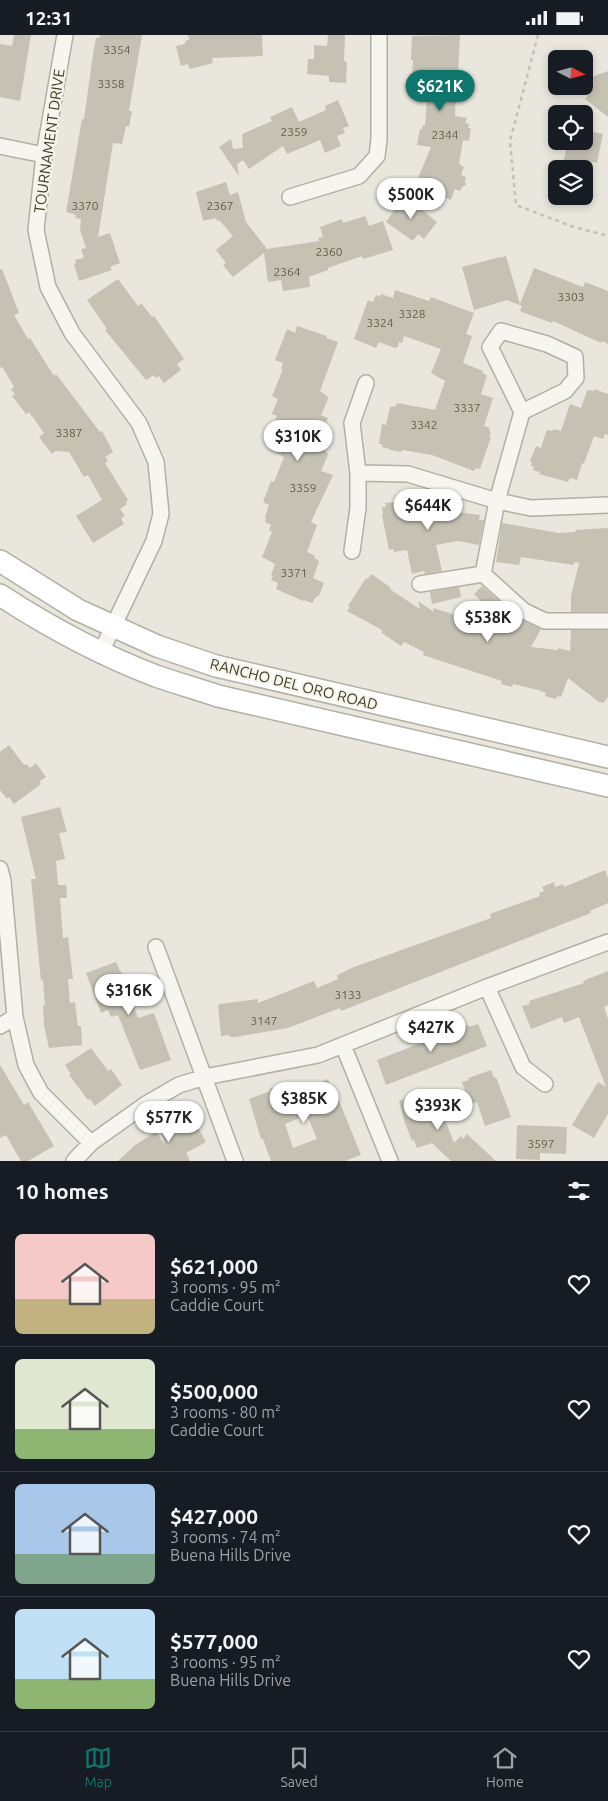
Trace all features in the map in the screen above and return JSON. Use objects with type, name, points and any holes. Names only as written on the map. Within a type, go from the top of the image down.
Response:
[{"type":"main road","name":"RANCHO DEL ORO ROAD","points":[[0,561],[78,610],[157,646],[216,666],[608,757]]},
{"type":"main road","name":"RANCHO DEL ORO ROAD","points":[[0,595],[34,616],[101,652],[156,676],[218,695],[608,786]]},
{"type":"street","name":"TOURNAMENT DRIVE","points":[[65,35],[44,155],[36,230],[48,287],[72,333],[139,423],[156,462],[161,514],[154,541],[101,652]]},
{"type":"street","points":[[290,197],[359,176],[376,156],[379,139],[378,35]]},
{"type":"street","points":[[0,146],[44,155]]},
{"type":"street","points":[[483,574],[497,501],[522,412],[490,347],[501,331],[547,343],[575,357],[576,378],[565,391],[522,412]]},
{"type":"street","points":[[352,551],[358,508],[358,473],[352,423],[366,383]]},
{"type":"street","points":[[358,473],[408,474],[497,501],[530,508],[608,505]]},
{"type":"street","points":[[420,584],[483,574]]},
{"type":"street","points":[[483,574],[524,611],[545,621],[608,621]]},
{"type":"street","points":[[1,875],[16,1017],[26,1065],[41,1093],[91,1143]]},
{"type":"street","points":[[74,1161],[91,1143],[146,1104],[179,1085],[205,1077],[318,1055],[487,987],[608,942]]},
{"type":"street","points":[[156,947],[235,1161]]},
{"type":"street","points":[[487,987],[523,1067],[545,1084]]},
{"type":"street","points":[[0,1027],[16,1017]]},
{"type":"street","points":[[343,1045],[390,1161]]},
{"type":"path","points":[[538,35],[510,141],[516,205],[571,226],[608,236]]},
{"type":"building","points":[[14,35],[31,35],[20,101],[0,97],[0,44],[12,46]]},
{"type":"building","points":[[100,35],[142,35],[129,111],[132,111],[129,127],[126,126],[122,144],[113,143],[98,237],[110,233],[120,263],[110,267],[112,270],[79,281],[74,264],[76,263],[75,260],[84,258],[81,249],[86,248],[80,230],[81,219],[75,218],[76,215],[66,212],[82,119],[84,119],[96,38],[99,38]]},
{"type":"building","points":[[188,35],[262,35],[263,56],[212,58],[213,63],[190,69],[188,64],[181,66],[176,46],[185,44],[185,41],[189,40]]},
{"type":"building","points":[[328,35],[345,35],[344,61],[347,64],[346,83],[329,82],[329,76],[307,74],[308,59],[314,59],[314,45],[327,46]]},
{"type":"building","points":[[460,35],[458,75],[461,76],[461,90],[456,90],[455,116],[467,118],[465,123],[469,124],[468,128],[471,128],[469,141],[463,140],[459,164],[464,167],[461,175],[466,177],[466,185],[460,191],[455,189],[451,200],[415,185],[431,147],[417,145],[420,129],[422,129],[423,125],[425,126],[427,97],[411,96],[412,36]]},
{"type":"building","points":[[608,71],[608,117],[585,99],[588,95],[593,95],[593,77]]},
{"type":"building","points":[[338,100],[349,126],[343,128],[345,133],[337,136],[341,146],[325,153],[320,140],[287,154],[283,146],[249,169],[243,160],[237,164],[239,176],[219,147],[231,139],[233,149],[243,148],[242,134],[272,121],[270,117],[292,107],[299,122],[326,110],[325,106]]},
{"type":"building","points":[[593,132],[603,134],[597,163],[593,162],[593,160],[564,160],[566,150],[593,150]]},
{"type":"building","points":[[226,182],[230,195],[238,192],[246,222],[267,249],[319,241],[318,238],[323,237],[320,227],[342,219],[343,223],[365,216],[369,226],[383,221],[393,250],[363,259],[362,256],[328,268],[328,270],[309,277],[310,287],[283,291],[281,280],[268,282],[264,253],[233,277],[223,265],[226,263],[216,250],[233,236],[216,218],[203,221],[196,192]]},
{"type":"building","points":[[405,196],[437,222],[424,239],[418,234],[413,241],[386,222]]},
{"type":"building","points":[[506,256],[520,304],[534,268],[583,287],[585,282],[608,291],[608,344],[602,341],[601,343],[553,321],[552,323],[522,312],[520,311],[522,306],[507,300],[474,310],[462,267]]},
{"type":"building","points":[[2,269],[19,313],[14,315],[28,339],[30,338],[54,376],[56,374],[100,432],[102,431],[113,452],[105,457],[108,461],[105,463],[128,500],[127,504],[120,509],[125,516],[121,518],[124,524],[93,543],[76,516],[102,500],[88,475],[84,477],[69,452],[56,451],[52,454],[39,437],[44,433],[29,412],[26,414],[12,396],[15,394],[11,390],[14,387],[3,368],[0,367],[0,270]]},
{"type":"building","points":[[118,279],[138,306],[141,303],[152,317],[154,316],[184,359],[177,364],[181,370],[164,383],[159,376],[156,378],[154,375],[146,380],[105,330],[107,329],[87,300]]},
{"type":"building","points":[[395,290],[429,301],[431,297],[474,313],[466,334],[472,336],[463,363],[483,371],[482,373],[487,375],[481,394],[493,398],[484,426],[490,428],[489,437],[491,437],[480,469],[476,468],[474,471],[432,455],[390,450],[379,444],[382,424],[386,425],[390,407],[396,406],[397,403],[435,410],[445,381],[431,373],[441,349],[404,336],[402,343],[399,342],[398,347],[395,348],[379,342],[376,348],[354,339],[368,300],[373,302],[376,295],[380,297],[381,294],[393,298]]},
{"type":"building","points":[[297,326],[327,336],[326,338],[338,342],[320,391],[328,399],[321,415],[328,418],[316,445],[325,448],[324,450],[328,455],[321,471],[333,475],[311,522],[317,525],[307,552],[315,556],[314,558],[319,562],[313,578],[324,583],[319,596],[312,603],[276,589],[278,583],[271,580],[275,564],[262,557],[272,532],[269,530],[271,525],[265,522],[269,505],[263,502],[271,481],[274,482],[284,457],[271,450],[280,425],[274,423],[277,416],[272,414],[278,399],[272,396],[283,369],[281,369],[283,363],[275,360],[287,329],[295,333]]},
{"type":"building","points":[[594,389],[608,394],[608,435],[605,434],[603,439],[594,436],[577,480],[570,478],[568,482],[539,474],[540,472],[533,470],[534,467],[531,466],[532,462],[530,461],[536,446],[541,448],[546,432],[554,429],[561,431],[570,404],[581,408],[587,391],[594,391]]},
{"type":"building","points":[[441,494],[442,497],[446,496],[450,511],[480,515],[479,520],[484,520],[479,545],[458,541],[436,545],[442,571],[425,574],[424,571],[412,574],[407,550],[394,552],[393,549],[389,550],[382,507],[386,507],[385,503],[397,502],[397,505],[407,505],[422,503],[423,500],[431,499],[430,496]]},
{"type":"building","points":[[502,523],[559,533],[608,528],[608,612],[571,612],[571,596],[579,563],[575,562],[573,565],[521,557],[519,565],[496,562]]},
{"type":"building","points":[[371,574],[420,609],[418,601],[434,612],[433,608],[511,632],[474,594],[482,586],[518,618],[541,629],[531,647],[558,650],[558,648],[570,651],[571,630],[608,630],[608,697],[603,703],[599,702],[568,678],[561,697],[557,696],[556,699],[545,696],[546,693],[538,690],[513,684],[512,687],[501,684],[502,681],[423,655],[424,652],[404,642],[401,646],[382,633],[382,630],[347,611],[350,607],[348,606],[366,578],[368,579]]},
{"type":"building","points":[[459,587],[461,597],[432,604],[430,592]]},
{"type":"building","points":[[9,745],[24,765],[26,764],[30,768],[36,763],[46,777],[39,782],[41,784],[14,804],[0,790],[0,752]]},
{"type":"building","points":[[60,807],[67,832],[59,833],[65,859],[56,861],[58,885],[66,885],[67,898],[60,898],[63,938],[68,937],[73,979],[68,979],[70,1003],[75,1002],[78,1026],[81,1026],[82,1045],[49,1048],[44,1025],[43,980],[41,981],[31,879],[36,879],[21,817]]},
{"type":"building","points":[[605,870],[608,878],[608,903],[590,911],[591,913],[341,1011],[340,1008],[288,1028],[235,1037],[230,1037],[230,1035],[221,1036],[218,1005],[220,1004],[258,999],[258,1003],[314,981],[317,988],[338,979],[337,975],[354,967],[491,918],[490,914],[540,896],[539,893],[544,891],[542,887],[554,882],[555,887],[563,884],[564,887]]},
{"type":"building","points":[[116,962],[138,1018],[154,1013],[171,1060],[140,1070],[118,1015],[111,1017],[108,1010],[101,1013],[86,973]]},
{"type":"building","points":[[608,971],[608,1005],[604,1007],[608,1019],[608,1114],[594,1138],[572,1125],[598,1082],[606,1087],[579,1017],[564,1023],[562,1017],[531,1029],[522,1006],[530,1004],[529,1001],[584,983],[583,981]]},
{"type":"building","points":[[478,1024],[487,1046],[386,1085],[377,1060],[468,1025],[469,1027]]},
{"type":"building","points":[[91,1048],[108,1071],[111,1069],[122,1085],[95,1106],[90,1099],[88,1100],[69,1075],[71,1074],[65,1065]]},
{"type":"building","points":[[0,1065],[24,1105],[28,1102],[54,1146],[28,1161],[21,1161],[6,1135],[0,1138]]},
{"type":"building","points":[[491,1070],[494,1078],[496,1077],[511,1117],[485,1126],[477,1102],[470,1105],[462,1082]]},
{"type":"building","points":[[328,1079],[331,1087],[333,1086],[361,1155],[345,1161],[271,1161],[263,1139],[261,1139],[249,1099],[280,1085],[282,1092],[305,1083],[307,1088]],"holes":[[[307,1115],[317,1139],[293,1148],[285,1124]]]},
{"type":"building","points":[[429,1091],[440,1118],[444,1117],[454,1143],[461,1136],[463,1139],[467,1134],[496,1161],[451,1161],[432,1143],[417,1148],[414,1140],[412,1141],[399,1101]]},
{"type":"building","points":[[190,1113],[206,1142],[186,1153],[190,1161],[118,1161],[135,1145],[156,1132],[165,1145],[160,1128]]},
{"type":"building","points":[[517,1125],[567,1127],[566,1154],[540,1153],[540,1160],[516,1159]]}]
